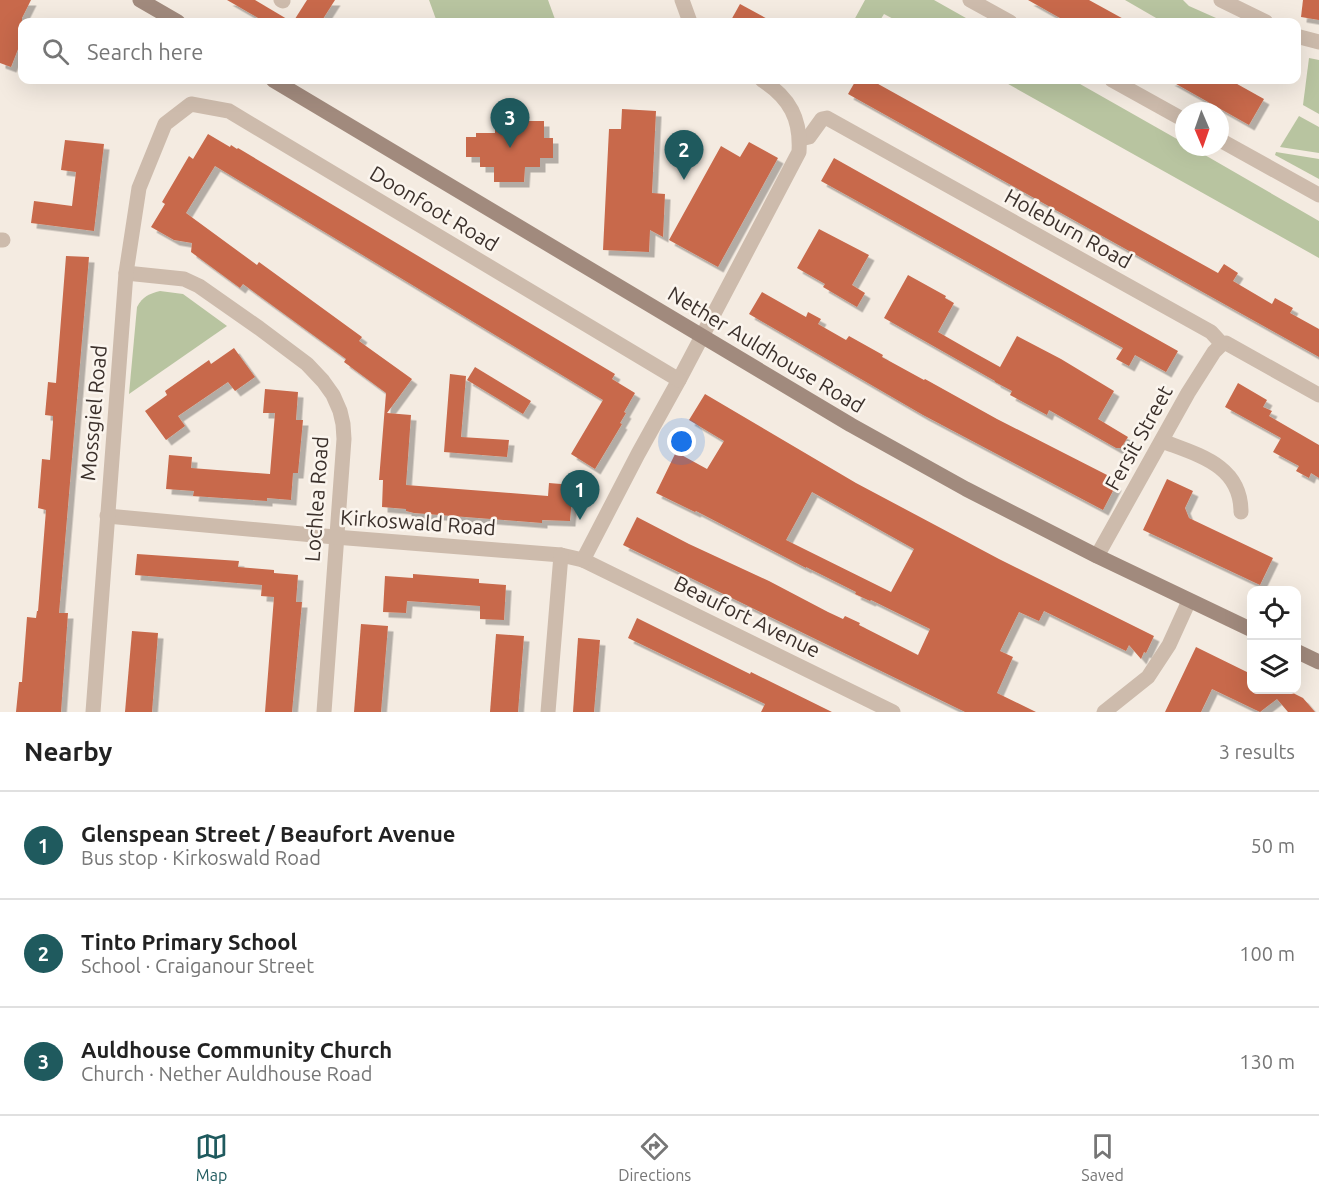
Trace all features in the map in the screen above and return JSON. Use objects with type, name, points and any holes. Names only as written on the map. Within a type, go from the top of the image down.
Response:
[{"type":"main road","points":[[144,1],[172,18]]},
{"type":"main road","name":"Nether Auldhouse Road","points":[[280,84],[872,437],[966,489],[1097,556],[1247,628]]},
{"type":"main road","points":[[1301,653],[1319,662]]},
{"type":"street","points":[[682,0],[689,18]]},
{"type":"street","points":[[970,0],[1004,18]]},
{"type":"street","points":[[1221,0],[1258,18]]},
{"type":"street","points":[[1301,37],[1319,42]]},
{"type":"street","points":[[583,560],[796,161],[800,139],[797,123],[786,100],[777,89],[769,84]]},
{"type":"street","points":[[1119,84],[1175,115]]},
{"type":"street","name":"Doonfoot Road","points":[[165,124],[191,104],[229,111],[679,380]]},
{"type":"street","name":"Holeburn Road","points":[[800,139],[809,137],[822,119],[827,118],[1211,332],[1222,344],[1226,343],[1319,395]]},
{"type":"street","name":"Mossgiel Road","points":[[93,712],[126,273],[139,188],[165,124]]},
{"type":"street","points":[[1229,145],[1319,195]]},
{"type":"street","name":"Lochlea Road","points":[[126,273],[184,279],[199,286],[307,364],[333,395],[343,424],[343,459],[335,537],[324,712]]},
{"type":"street","name":"Fersit Street","points":[[1097,556],[1188,393],[1214,352],[1222,344]]},
{"type":"street","points":[[1162,441],[1207,458],[1231,478],[1237,489],[1241,512]]},
{"type":"street","name":"Kirkoswald Road","points":[[107,516],[561,555],[583,560]]},
{"type":"street","points":[[548,712],[561,555]]},
{"type":"street","name":"Beaufort Avenue","points":[[583,560],[893,712]]},
{"type":"street","points":[[1104,712],[1148,677],[1169,645],[1189,601]]},
{"type":"green space","points":[[429,0],[548,0],[555,18],[436,18]]},
{"type":"green space","points":[[865,0],[934,0],[966,18],[892,18],[884,14],[882,18],[855,18]]},
{"type":"green space","points":[[1125,0],[1183,0],[1189,6],[1216,18],[1156,18]]},
{"type":"green space","points":[[1309,58],[1319,60],[1319,114],[1303,105]]},
{"type":"green space","points":[[1008,84],[1080,84],[1175,138],[1175,156],[1207,156],[1319,221],[1319,258]]},
{"type":"green space","points":[[1299,116],[1319,127],[1319,153],[1280,147]]},
{"type":"green space","points":[[1276,152],[1319,159],[1319,179],[1275,155]]},
{"type":"green space","points":[[160,291],[183,294],[227,326],[129,394],[137,307],[147,296]]},
{"type":"building","points":[[0,0],[31,0],[22,18],[18,18],[18,49],[11,67],[0,63]]},
{"type":"building","points":[[227,0],[255,0],[285,18],[258,18]]},
{"type":"building","points":[[307,0],[335,0],[324,18],[296,18]]},
{"type":"building","points":[[1028,0],[1089,0],[1122,18],[1060,18]]},
{"type":"building","points":[[1303,0],[1319,0],[1319,20],[1301,17]]},
{"type":"building","points":[[740,4],[766,18],[732,18]]},
{"type":"building","points":[[854,84],[878,84],[1218,273],[1224,264],[1238,273],[1233,281],[1272,304],[1275,298],[1293,308],[1290,313],[1319,329],[1319,357],[848,94]]},
{"type":"building","points":[[1176,84],[1237,84],[1264,99],[1249,125],[1229,114],[1229,102],[1208,102]]},
{"type":"building","points":[[622,109],[656,111],[652,193],[665,194],[663,237],[650,230],[649,252],[603,250],[609,129],[621,129]]},
{"type":"building","points":[[495,121],[544,121],[544,138],[553,138],[553,158],[540,158],[540,167],[525,167],[524,182],[494,182],[494,167],[480,167],[480,157],[466,157],[466,137],[476,137],[476,133],[495,133]]},
{"type":"building","points":[[208,134],[230,147],[231,145],[238,148],[615,374],[612,379],[635,393],[624,412],[626,413],[620,423],[622,424],[595,469],[571,454],[603,400],[215,166],[186,213],[257,265],[259,262],[362,337],[359,341],[412,379],[387,413],[411,415],[406,485],[548,496],[549,483],[573,485],[570,521],[542,520],[542,523],[414,513],[406,509],[382,507],[383,480],[379,480],[386,393],[344,362],[346,359],[243,284],[240,288],[191,252],[192,243],[174,240],[151,227],[165,204],[162,202],[189,156],[193,159]]},
{"type":"building","points":[[65,140],[104,144],[94,231],[31,223],[34,201],[72,206],[76,172],[61,170]]},
{"type":"building","points":[[749,142],[778,158],[718,267],[669,240],[721,146],[740,157]]},
{"type":"building","points":[[834,158],[1178,351],[1166,372],[1135,355],[1129,366],[1116,359],[1123,348],[821,181]]},
{"type":"building","points":[[819,229],[869,255],[852,285],[865,293],[857,307],[823,287],[825,284],[797,268]]},
{"type":"building","points":[[66,256],[89,257],[59,613],[68,613],[61,712],[16,712],[19,682],[22,682],[27,617],[36,618],[38,611],[46,510],[38,508],[42,459],[50,460],[53,422],[53,416],[45,415],[48,382],[56,383]]},
{"type":"building","points":[[908,275],[946,296],[945,298],[954,303],[938,332],[973,352],[1000,367],[1017,336],[1114,391],[1098,419],[1128,437],[1121,448],[1116,448],[1049,410],[1047,415],[1010,395],[1012,391],[884,318]]},
{"type":"building","points":[[762,292],[806,317],[808,312],[821,319],[818,324],[846,340],[849,336],[924,380],[1109,476],[1107,480],[1116,485],[1103,510],[923,415],[749,314]]},
{"type":"building","points":[[234,348],[255,377],[235,391],[228,382],[178,416],[185,426],[166,440],[145,411],[167,395],[165,391],[209,360],[211,364]]},
{"type":"building","points":[[475,367],[531,401],[523,414],[467,380]]},
{"type":"building","points":[[450,374],[466,376],[461,437],[509,440],[507,457],[444,452]]},
{"type":"building","points":[[1238,383],[1267,400],[1263,407],[1272,411],[1269,416],[1319,445],[1319,478],[1311,473],[1309,478],[1296,471],[1299,466],[1273,452],[1281,438],[1225,407]]},
{"type":"building","points":[[265,389],[298,392],[296,420],[303,420],[298,473],[293,473],[291,500],[267,498],[267,501],[193,496],[194,491],[166,489],[169,455],[192,457],[191,468],[270,474],[275,413],[263,413]]},
{"type":"building","points":[[705,394],[856,483],[999,559],[1154,636],[1146,653],[1144,652],[1141,659],[1129,645],[1126,651],[1044,611],[1039,621],[1019,612],[1000,651],[1013,657],[997,693],[1036,712],[965,712],[623,545],[637,517],[828,612],[860,623],[859,625],[918,655],[930,629],[855,594],[856,592],[656,493],[676,452],[707,469],[724,441],[689,420]],"holes":[[[812,492],[914,549],[891,592],[786,540]]]},
{"type":"building","points":[[1167,479],[1193,491],[1185,508],[1189,518],[1273,558],[1260,585],[1143,530]]},
{"type":"building","points":[[137,554],[239,561],[238,567],[298,575],[296,602],[302,602],[292,712],[265,712],[274,597],[261,596],[262,585],[135,575]]},
{"type":"building","points":[[413,574],[479,579],[479,583],[506,585],[504,620],[480,619],[480,606],[407,601],[406,613],[383,612],[385,576],[413,578]]},
{"type":"building","points":[[637,618],[832,712],[761,712],[765,704],[628,638]]},
{"type":"building","points":[[361,624],[388,626],[381,712],[354,712]]},
{"type":"building","points":[[132,631],[158,633],[152,712],[125,712]]},
{"type":"building","points":[[496,634],[524,636],[518,712],[490,712]]},
{"type":"building","points":[[578,638],[600,640],[594,712],[573,712]]},
{"type":"building","points":[[1196,647],[1247,672],[1247,694],[1295,694],[1303,698],[1315,712],[1288,712],[1277,699],[1260,712],[1212,689],[1201,712],[1165,712]]},
{"type":"place","name":"Auldhouse Community Church","points":[[510,148]]},
{"type":"place","name":"Tinto Primary School","points":[[684,180]]},
{"type":"place","name":"Glenspean Street / Beaufort Avenue","points":[[580,520]]}]
